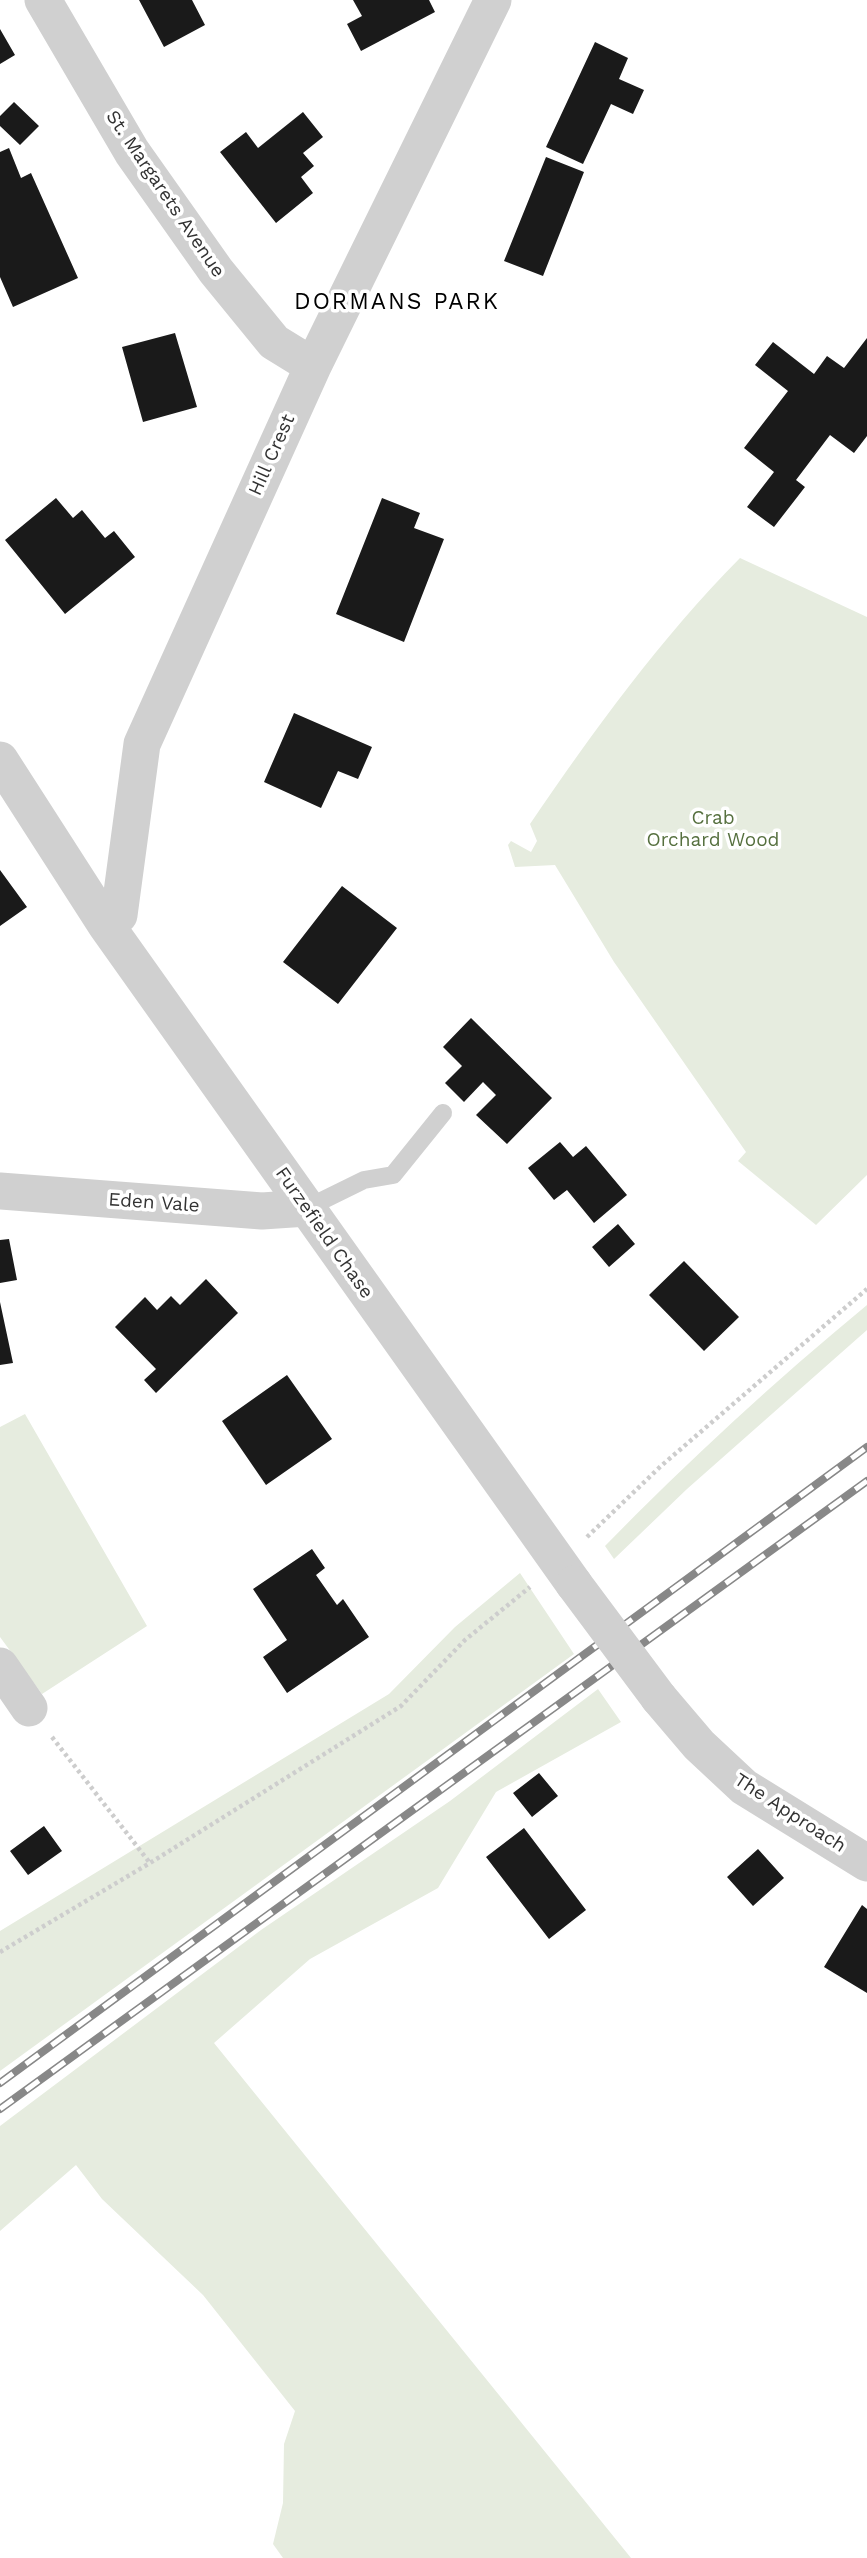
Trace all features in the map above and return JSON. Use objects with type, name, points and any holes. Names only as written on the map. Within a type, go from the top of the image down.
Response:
[{"type":"street","name":"St. Margarets Avenue","points":[[43,0],[132,152],[216,271],[274,342],[313,366]]},
{"type":"street","name":"Hill Crest","points":[[106,925],[119,915],[142,744],[313,366],[494,0]]},
{"type":"street","name":"Furzefield Chase","points":[[0,760],[106,925],[566,1575],[659,1698]]},
{"type":"street","name":"Eden Vale","points":[[0,1191],[262,1211],[307,1208]]},
{"type":"street","points":[[0,1666],[29,1709]]},
{"type":"street","name":"The Approach","points":[[659,1698],[699,1745],[744,1787],[867,1863]]},
{"type":"lane","points":[[307,1208],[364,1180],[393,1175],[443,1113]]},
{"type":"path","points":[[0,1952],[150,1864],[401,1706],[465,1640],[566,1575],[661,1466],[867,1289]]},
{"type":"path","points":[[29,1709],[150,1864]]},
{"type":"green space","name":"Crab Orchard Wood","points":[[740,558],[867,617],[867,1175],[816,1225],[738,1161],[746,1152],[614,962],[555,865],[515,867],[508,845],[511,841],[531,852],[537,841],[530,824],[579,754],[655,653]]},
{"type":"green space","points":[[867,1305],[867,1330],[687,1489],[614,1559],[605,1546],[636,1514],[766,1392]]},
{"type":"green space","points":[[25,1414],[147,1626],[42,1694],[0,1637],[0,1427]]},
{"type":"green space","points":[[520,1573],[574,1654],[0,2071],[0,1931],[389,1694],[455,1627]]},
{"type":"green space","points":[[598,1689],[621,1722],[496,1792],[438,1888],[310,1959],[214,2043],[631,2558],[283,2558],[273,2544],[283,2503],[284,2444],[295,2411],[203,2295],[102,2199],[76,2165],[0,2231],[0,2126],[261,1930],[450,1801]]},
{"type":"building","points":[[139,0],[192,0],[205,25],[164,47]]},
{"type":"building","points":[[353,0],[429,0],[435,12],[361,51],[347,24],[362,16]]},
{"type":"building","points":[[0,29],[15,55],[0,64]]},
{"type":"building","points":[[595,42],[628,58],[619,79],[644,90],[633,114],[611,104],[583,164],[546,147]]},
{"type":"building","points":[[14,102],[39,126],[20,145],[0,126],[0,116]]},
{"type":"building","points":[[303,112],[323,137],[303,153],[314,166],[301,177],[313,193],[276,223],[220,152],[246,132],[258,148]]},
{"type":"building","points":[[9,148],[21,178],[31,173],[78,278],[13,307],[0,277],[0,152]]},
{"type":"building","points":[[546,157],[584,172],[543,276],[504,261]]},
{"type":"building","points":[[175,333],[197,407],[143,422],[122,347]]},
{"type":"building","points":[[867,338],[867,436],[854,453],[830,435],[796,480],[805,487],[774,527],[747,507],[774,472],[744,448],[788,391],[755,365],[773,342],[814,374],[827,356],[844,368]]},
{"type":"building","points":[[56,498],[73,518],[82,510],[105,538],[114,531],[135,557],[65,614],[5,540]]},
{"type":"building","points":[[382,498],[420,513],[414,528],[444,539],[404,642],[336,614]]},
{"type":"building","points":[[294,713],[372,747],[358,779],[338,771],[321,808],[264,782]]},
{"type":"building","points":[[0,870],[27,907],[0,926]]},
{"type":"building","points":[[342,886],[397,928],[338,1004],[283,962]]},
{"type":"building","points":[[471,1018],[552,1098],[507,1144],[476,1115],[496,1095],[483,1082],[464,1102],[445,1083],[462,1066],[443,1047]]},
{"type":"building","points":[[560,1142],[573,1157],[586,1146],[627,1195],[594,1223],[567,1190],[554,1200],[528,1168]]},
{"type":"building","points":[[618,1224],[635,1244],[609,1267],[592,1247]]},
{"type":"building","points":[[9,1239],[17,1280],[0,1283],[0,1240]]},
{"type":"building","points":[[684,1261],[739,1317],[704,1351],[649,1295]]},
{"type":"building","points":[[206,1279],[238,1313],[156,1393],[144,1380],[156,1369],[115,1327],[145,1297],[157,1310],[171,1296],[180,1305]]},
{"type":"building","points":[[0,1302],[13,1363],[0,1365]]},
{"type":"building","points":[[287,1375],[332,1439],[266,1485],[222,1421]]},
{"type":"building","points":[[312,1549],[325,1568],[316,1575],[337,1605],[343,1599],[369,1637],[287,1693],[263,1657],[287,1640],[253,1589]]},
{"type":"building","points":[[539,1773],[558,1796],[532,1817],[513,1793]]},
{"type":"building","points":[[44,1826],[62,1851],[28,1875],[10,1851]]},
{"type":"building","points":[[524,1828],[586,1910],[549,1939],[486,1857]]},
{"type":"building","points":[[758,1849],[784,1878],[753,1906],[727,1877]]},
{"type":"building","points":[[862,1905],[867,1909],[867,1993],[824,1967]]},
{"type":"railway","points":[[0,2083],[867,1447]]},
{"type":"railway","points":[[0,2109],[867,1481]]},
{"type":"district","name":"DORMANS PARK","points":[[397,302]]}]
